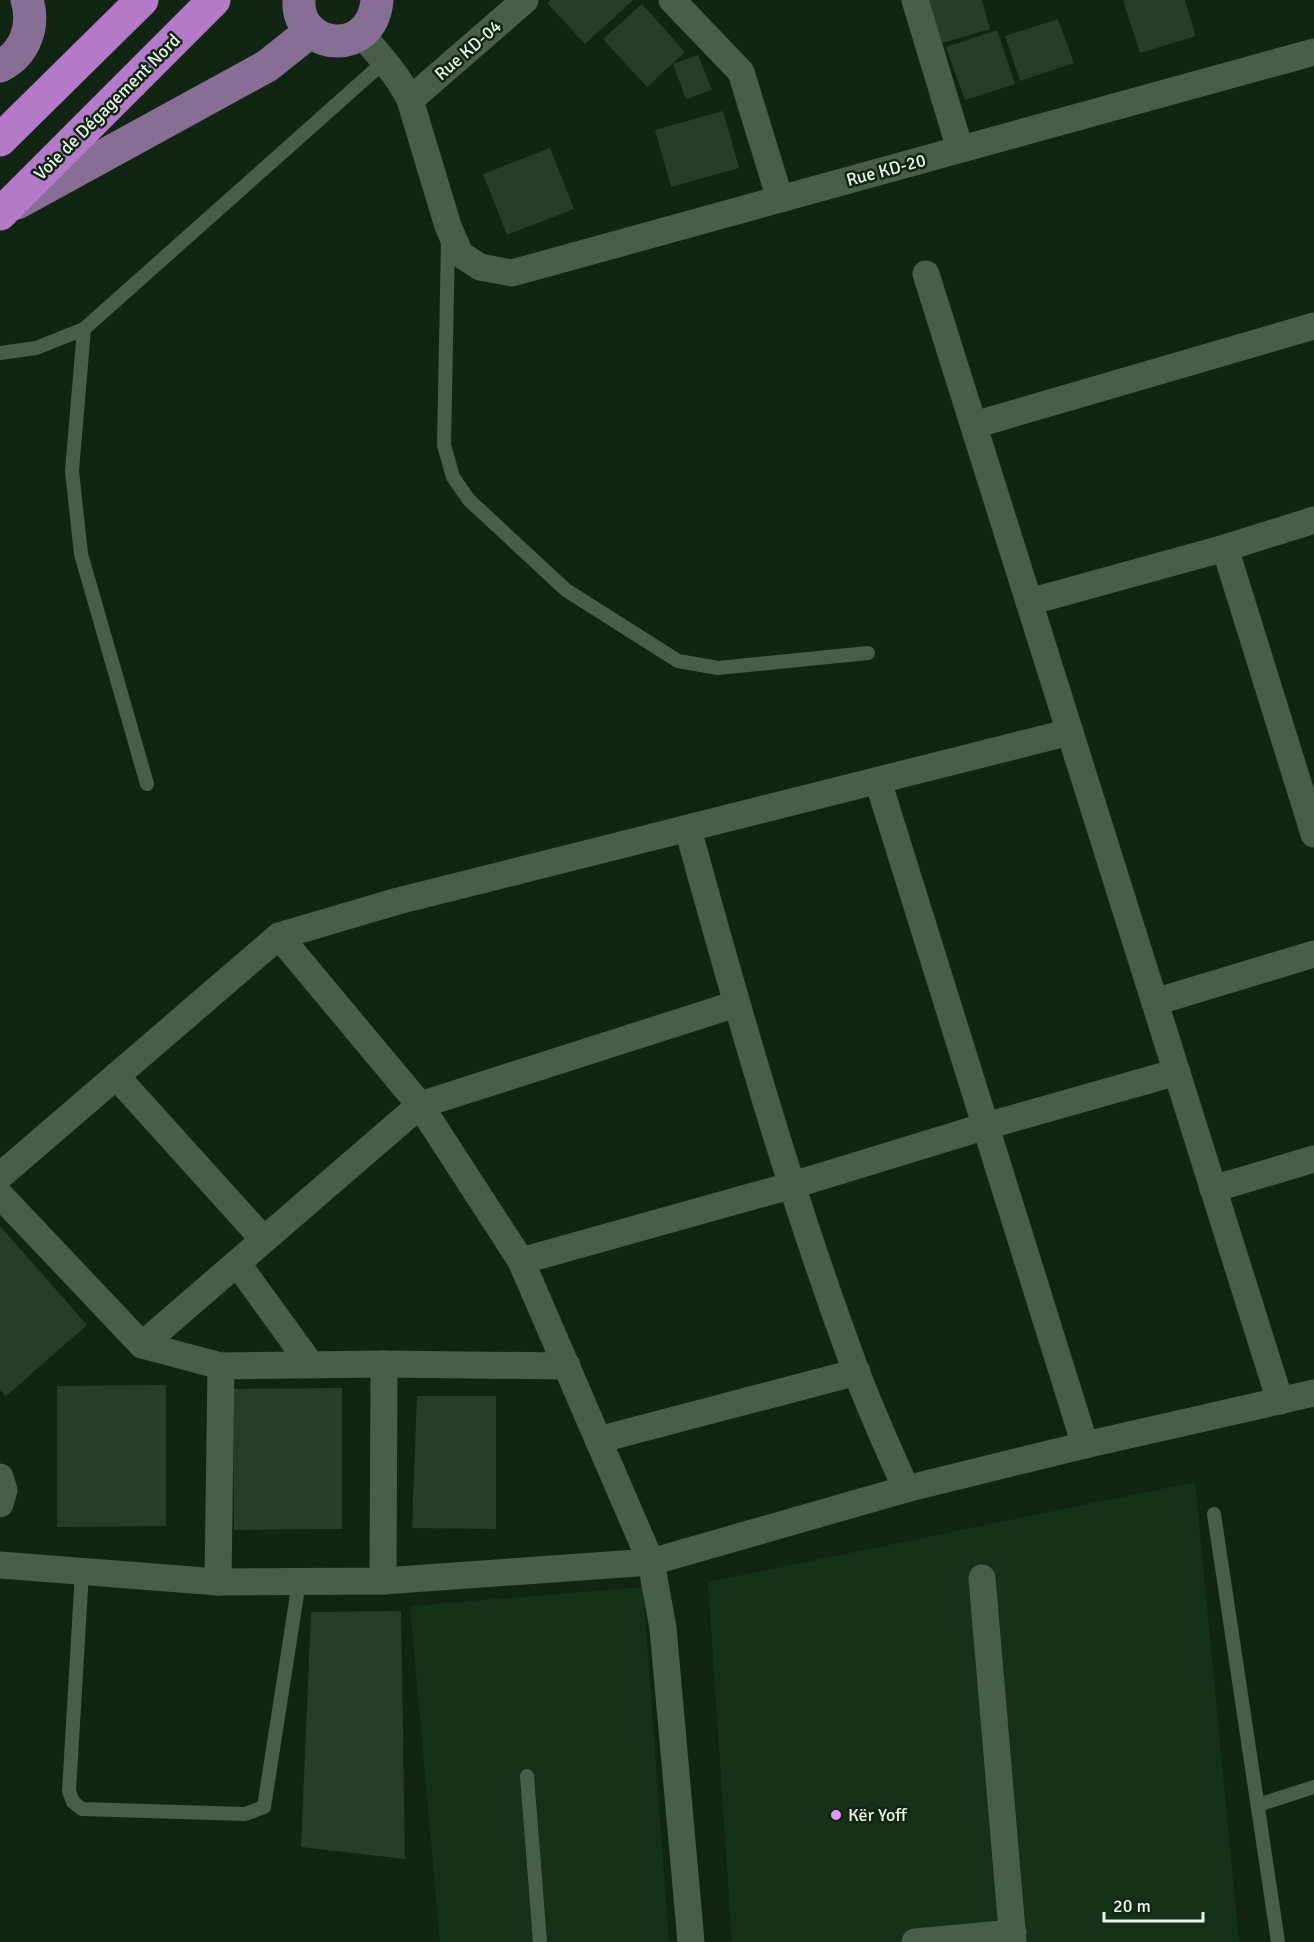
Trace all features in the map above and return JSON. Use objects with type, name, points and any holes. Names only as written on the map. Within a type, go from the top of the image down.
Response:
[{"type":"highway","points":[[0,141],[142,0]]},
{"type":"highway","name":"Voie de Dégagement Nord","points":[[4,211],[214,0]]},
{"type":"main road","points":[[0,66],[15,57],[26,38],[30,19],[27,0]]},
{"type":"main road","points":[[299,0],[303,20],[311,31],[335,42],[348,40],[361,34],[370,24],[376,12],[377,0]]},
{"type":"main road","points":[[4,211],[267,66],[311,31]]},
{"type":"street","name":"Rue KD-04","points":[[410,100],[525,0]]},
{"type":"street","points":[[672,0],[741,72],[780,199]]},
{"type":"street","points":[[915,0],[960,149]]},
{"type":"street","points":[[361,34],[400,81],[410,100],[448,226]]},
{"type":"street","name":"Rue KD-20","points":[[448,226],[460,254],[480,267],[512,273],[1314,52]]},
{"type":"street","points":[[926,274],[1280,1401]]},
{"type":"street","points":[[974,425],[1314,326]]},
{"type":"street","points":[[1029,602],[1225,548],[1314,520]]},
{"type":"street","points":[[1225,548],[1314,834]]},
{"type":"street","points":[[0,1176],[279,936],[398,901],[1070,732]]},
{"type":"street","points":[[878,781],[1085,1444]]},
{"type":"street","points":[[688,829],[736,1004],[793,1185],[857,1372],[906,1489]]},
{"type":"street","points":[[279,936],[420,1105],[520,1261],[651,1562],[663,1628],[691,1942]]},
{"type":"street","points":[[1155,1002],[1314,954]]},
{"type":"street","points":[[142,1345],[420,1105],[736,1004]]},
{"type":"street","points":[[520,1261],[793,1185],[986,1126],[1176,1072]]},
{"type":"street","points":[[116,1076],[264,1240]]},
{"type":"street","points":[[1213,1189],[1314,1159]]},
{"type":"street","points":[[0,1195],[142,1345],[221,1366],[384,1364],[567,1366]]},
{"type":"street","points":[[237,1263],[311,1365]]},
{"type":"street","points":[[383,1581],[384,1364]]},
{"type":"street","points":[[218,1582],[221,1366]]},
{"type":"street","points":[[598,1440],[857,1372]]},
{"type":"street","points":[[0,1565],[218,1582],[299,1582],[383,1581],[651,1562],[906,1489],[1085,1444],[1314,1394]]},
{"type":"street","points":[[0,1477],[4,1490],[0,1504]]},
{"type":"street","points":[[915,1942],[1013,1937],[982,1578]]},
{"type":"lane","points":[[0,353],[36,348],[84,328],[385,61]]},
{"type":"lane","points":[[448,226],[444,445],[453,477],[469,500],[566,590],[678,661],[718,668],[868,653]]},
{"type":"lane","points":[[84,328],[72,471],[81,554],[147,784]]},
{"type":"lane","points":[[1214,1514],[1278,1942]]},
{"type":"lane","points":[[82,1572],[69,1791],[73,1802],[82,1809],[245,1814],[264,1807],[299,1582]]},
{"type":"lane","points":[[526,1776],[540,1942]]},
{"type":"lane","points":[[1258,1805],[1314,1787]]},
{"type":"shaded area","points":[[1195,1482],[1239,1942],[732,1942],[708,1582]]},
{"type":"shaded area","points":[[643,1587],[669,1942],[440,1942],[410,1606]]},
{"type":"building","points":[[550,0],[633,0],[585,44],[547,3]]},
{"type":"building","points":[[929,0],[982,0],[990,29],[942,43]]},
{"type":"building","points":[[1123,0],[1185,0],[1196,36],[1140,53]]},
{"type":"building","points":[[642,4],[685,52],[647,87],[603,39]]},
{"type":"building","points":[[1058,19],[1074,63],[1020,81],[1005,36]]},
{"type":"building","points":[[997,30],[1015,84],[965,100],[946,47]]},
{"type":"building","points":[[698,55],[712,90],[686,99],[673,64]]},
{"type":"building","points":[[723,111],[739,168],[671,187],[655,130]]},
{"type":"building","points":[[550,148],[574,209],[507,235],[483,174]]},
{"type":"building","points":[[0,1226],[87,1325],[6,1396],[0,1390]]},
{"type":"building","points":[[166,1385],[166,1526],[57,1527],[57,1386]]},
{"type":"building","points":[[342,1388],[342,1529],[234,1530],[233,1389]]},
{"type":"building","points":[[417,1396],[496,1396],[496,1529],[412,1528]]},
{"type":"building","points":[[401,1611],[405,1859],[301,1847],[311,1612]]},
{"type":"place","name":"Kër Yoff","points":[[836,1815]]}]
